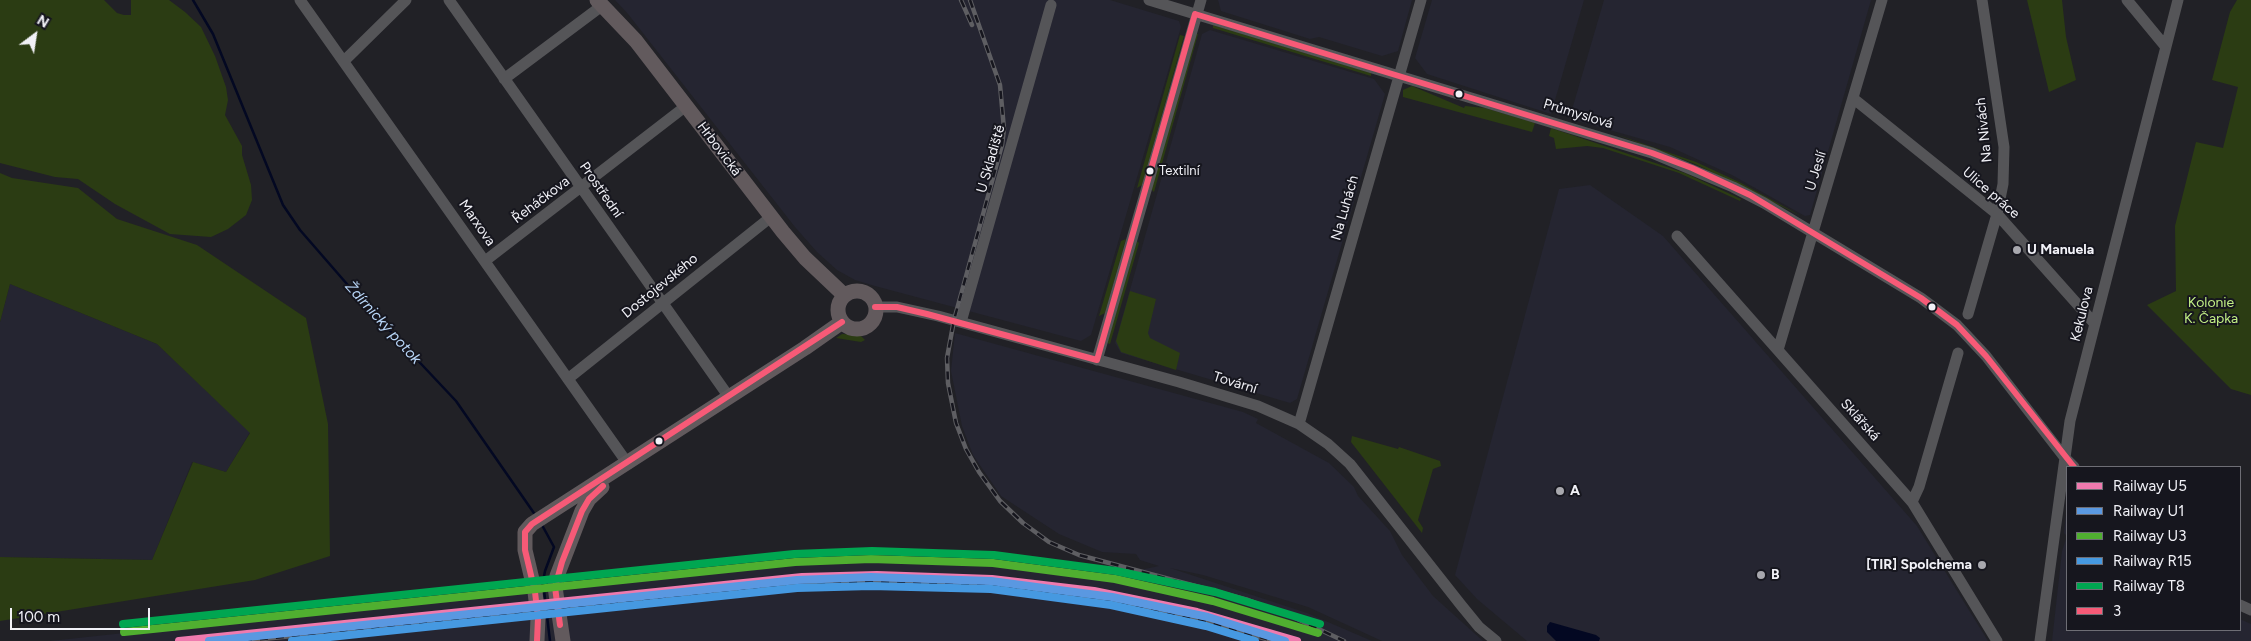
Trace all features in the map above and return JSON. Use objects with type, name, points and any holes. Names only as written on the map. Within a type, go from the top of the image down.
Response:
[{"type":"main road","name":"Hrbovická","points":[[600,3],[636,41],[770,217],[805,258],[844,295]]},
{"type":"main road","points":[[853,291],[861,291],[871,297],[876,307],[874,317],[864,327],[849,327],[842,322],[838,310],[844,295],[853,291]]},
{"type":"main road","points":[[537,641],[538,618],[535,592],[528,567],[525,532],[532,524],[628,464],[842,322]]},
{"type":"main road","points":[[563,641],[555,587],[562,562],[582,511],[589,499],[628,464]]},
{"type":"street","name":"Marxova","points":[[300,0],[628,464]]},
{"type":"street","points":[[344,61],[406,0]]},
{"type":"street","name":"Prostřední","points":[[449,0],[728,397]]},
{"type":"street","name":"Průmyslová","points":[[1150,0],[1668,159],[1750,195],[1921,298],[1957,325],[1986,356],[2073,466]]},
{"type":"street","points":[[1097,360],[1195,14],[1201,0]]},
{"type":"street","name":"Na Luhách","points":[[1299,424],[1421,0]]},
{"type":"street","name":"U Jeslí","points":[[1778,350],[1882,0]]},
{"type":"street","name":"Na Nivách","points":[[1968,314],[1997,214],[2003,184],[2004,147],[1982,0]]},
{"type":"street","points":[[2127,0],[2165,46]]},
{"type":"street","name":"Kekulova","points":[[2040,641],[2070,421],[2178,0]]},
{"type":"street","points":[[504,79],[600,3]]},
{"type":"street","name":"U Skladiště","points":[[961,322],[1050,5]]},
{"type":"street","name":"Ulice práce","points":[[1854,99],[1997,214],[2095,324]]},
{"type":"street","name":"Řeháčkova","points":[[485,262],[686,106]]},
{"type":"street","name":"Dostojevského","points":[[569,378],[770,217]]},
{"type":"street","name":"Sklářská","points":[[1677,236],[1912,502],[1997,641]]},
{"type":"street","name":"Tovární","points":[[876,307],[897,307],[961,322],[1225,395],[1258,406],[1299,424],[1328,444],[1350,464],[1480,627],[1496,641]]},
{"type":"street","points":[[1912,502],[1919,487],[1958,353]]},
{"type":"shaded area","points":[[615,0],[1110,0],[1179,21],[1181,27],[1091,335],[1081,341],[875,286],[855,280],[837,270],[817,252],[795,227]]},
{"type":"shaded area","points":[[1218,0],[1412,0],[1398,51],[1382,56],[1319,37],[1310,39],[1221,11]]},
{"type":"shaded area","points":[[1432,0],[1584,0],[1551,114],[1427,74],[1415,58]]},
{"type":"shaded area","points":[[1604,0],[1871,0],[1810,215],[1805,216],[1732,175],[1670,147],[1574,120],[1571,113]]},
{"type":"shaded area","points":[[1210,30],[1374,79],[1385,94],[1297,399],[1290,403],[1121,353],[1115,343],[1202,34]]},
{"type":"shaded area","points":[[1590,185],[1663,236],[1917,526],[1988,641],[1527,641],[1477,599],[1455,575],[1559,189]]},
{"type":"shaded area","points":[[10,284],[157,344],[250,432],[226,472],[192,462],[152,560],[0,557],[0,322]]},
{"type":"shaded area","points":[[955,333],[1243,412],[1258,419],[1256,423],[1329,463],[1354,487],[1358,496],[1390,531],[1402,555],[1433,596],[1483,641],[1382,641],[1308,607],[1203,575],[1170,568],[1307,613],[1372,641],[50,641],[578,584],[796,563],[941,561],[1075,573],[1126,573],[1159,566],[1140,560],[1136,554],[1102,552],[1059,534],[1001,496],[973,455],[962,426],[951,371]]},
{"type":"shaded area","points":[[2066,515],[2066,535],[2064,533]]},
{"type":"shaded area","points":[[2066,539],[2066,631],[2241,631],[2241,619],[2251,624],[2251,641],[2052,641],[2062,551]]},
{"type":"green space","points":[[0,0],[104,0],[117,13],[131,15],[131,0],[169,0],[185,12],[201,27],[215,56],[226,87],[228,100],[225,115],[242,146],[242,155],[251,185],[252,200],[246,215],[228,229],[211,237],[170,234],[115,204],[78,179],[55,177],[0,163]]},
{"type":"green space","points":[[2027,0],[2062,0],[2066,37],[2076,80],[2049,92]]},
{"type":"green space","name":"Kolonie K. Čapka","points":[[2237,0],[2251,0],[2251,395],[2231,389],[2147,305],[2176,291],[2175,226],[2196,142],[2223,148],[2238,87],[2212,80],[2230,12]]},
{"type":"green space","points":[[1213,25],[1371,73],[1371,76],[1213,28]]},
{"type":"green space","points":[[1195,33],[1198,34],[1154,192],[1151,189]]},
{"type":"green space","points":[[1180,35],[1184,36],[1142,185],[1137,188]]},
{"type":"green space","points":[[1412,86],[1464,108],[1465,106],[1485,108],[1535,123],[1532,132],[1403,97],[1403,90]]},
{"type":"green space","points":[[1551,128],[1685,173],[1741,199],[1740,201],[1679,173],[1603,148],[1587,146],[1556,149],[1554,138],[1549,136]]},
{"type":"green space","points":[[1612,133],[1696,162],[1741,183],[1801,216],[1695,164]]},
{"type":"green space","points":[[0,173],[12,178],[78,188],[117,219],[197,245],[306,318],[328,424],[330,556],[255,580],[0,621],[0,557],[152,560],[193,462],[226,472],[250,433],[157,344],[10,284],[0,322]]},
{"type":"green space","points":[[1126,239],[1105,313],[1099,316],[1121,241]]},
{"type":"green space","points":[[1137,241],[1139,243],[1110,344],[1107,343]]},
{"type":"green space","points":[[1130,291],[1156,299],[1148,333],[1150,338],[1180,353],[1176,370],[1121,352],[1116,341]]},
{"type":"green space","points":[[842,334],[860,335],[865,340],[861,342],[836,338]]},
{"type":"green space","points":[[1352,436],[1398,449],[1399,447],[1440,461],[1441,466],[1433,469],[1418,520],[1423,528],[1422,533],[1351,442]]},
{"type":"water","points":[[1550,622],[1596,635],[1600,638],[1599,641],[1556,641],[1547,632],[1547,626]]},
{"type":"waterway","name":"Ždírnický potok","points":[[193,0],[213,34],[283,205],[300,230],[360,299],[456,401],[536,516]]},
{"type":"waterway","name":"Ždírnický potok","points":[[542,525],[554,547],[543,582],[550,641]]},
{"type":"railway","points":[[961,0],[972,25]]},
{"type":"railway","points":[[970,0],[1000,85],[1004,129],[1002,145],[954,320],[947,358],[948,383],[956,423],[966,449],[979,472],[1000,501],[1023,523],[1049,542],[1079,555],[1248,600],[1291,616],[1344,641]]},
{"type":"railway","points":[[244,641],[759,588],[871,582],[998,586],[1094,598],[1207,622],[1273,641]]},
{"type":"rail line","name":"T8","points":[[123,624],[794,554],[872,551],[994,555],[1116,571],[1215,592],[1320,624]]},
{"type":"rail line","name":"U3","points":[[124,632],[795,562],[871,559],[993,563],[1115,579],[1213,601],[1318,633]]},
{"type":"rail line","name":"U5","points":[[179,641],[802,577],[877,575],[992,579],[1094,591],[1197,612],[1297,641]]},
{"type":"rail line","name":"U1","points":[[209,641],[797,580],[871,577],[991,581],[1112,597],[1208,617],[1285,641]]},
{"type":"rail line","name":"R15","points":[[292,641],[797,588],[871,586],[991,589],[1111,605],[1206,626],[1255,641]]},
{"type":"transit line","name":"3","points":[[1195,14],[1652,153],[1692,168],[1750,195],[1921,298],[1957,325],[1986,356],[2073,466]]},
{"type":"transit line","name":"3","points":[[1097,360],[1195,14]]},
{"type":"transit line","name":"3","points":[[875,307],[897,307],[927,314],[1097,360]]},
{"type":"transit line","name":"3","points":[[537,641],[538,618],[535,592],[525,550],[525,532],[532,524],[842,322]]},
{"type":"transit line","name":"3","points":[[560,625],[555,587],[562,562],[582,511],[589,499],[603,486]]},
{"type":"place","name":"Textilní","points":[[1150,171]]},
{"type":"place","name":"U Manuela","points":[[2017,250]]},
{"type":"place","name":"A","points":[[1560,491]]},
{"type":"place","name":"[TIR] Spolchema","points":[[1982,565]]},
{"type":"place","name":"B","points":[[1761,575]]}]
